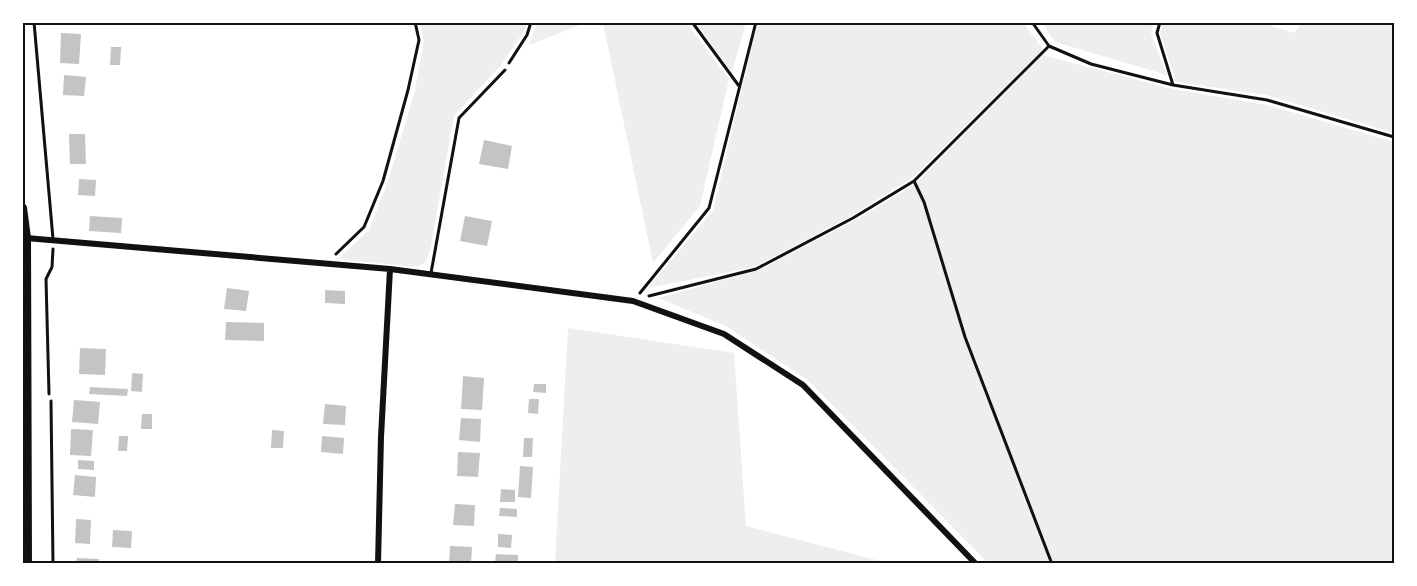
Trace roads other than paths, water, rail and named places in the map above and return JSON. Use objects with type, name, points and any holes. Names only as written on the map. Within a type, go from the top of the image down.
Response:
[{"type":"main road","points":[[22,208],[27,564]]},
{"type":"street","points":[[24,238],[390,269],[633,301],[724,334],[803,385],[975,564]]},
{"type":"street","points":[[378,564],[381,437],[390,269]]},
{"type":"lane","points":[[34,22],[53,241]]},
{"type":"lane","points":[[431,275],[459,118],[505,70]]},
{"type":"lane","points":[[51,401],[53,564]]}]
